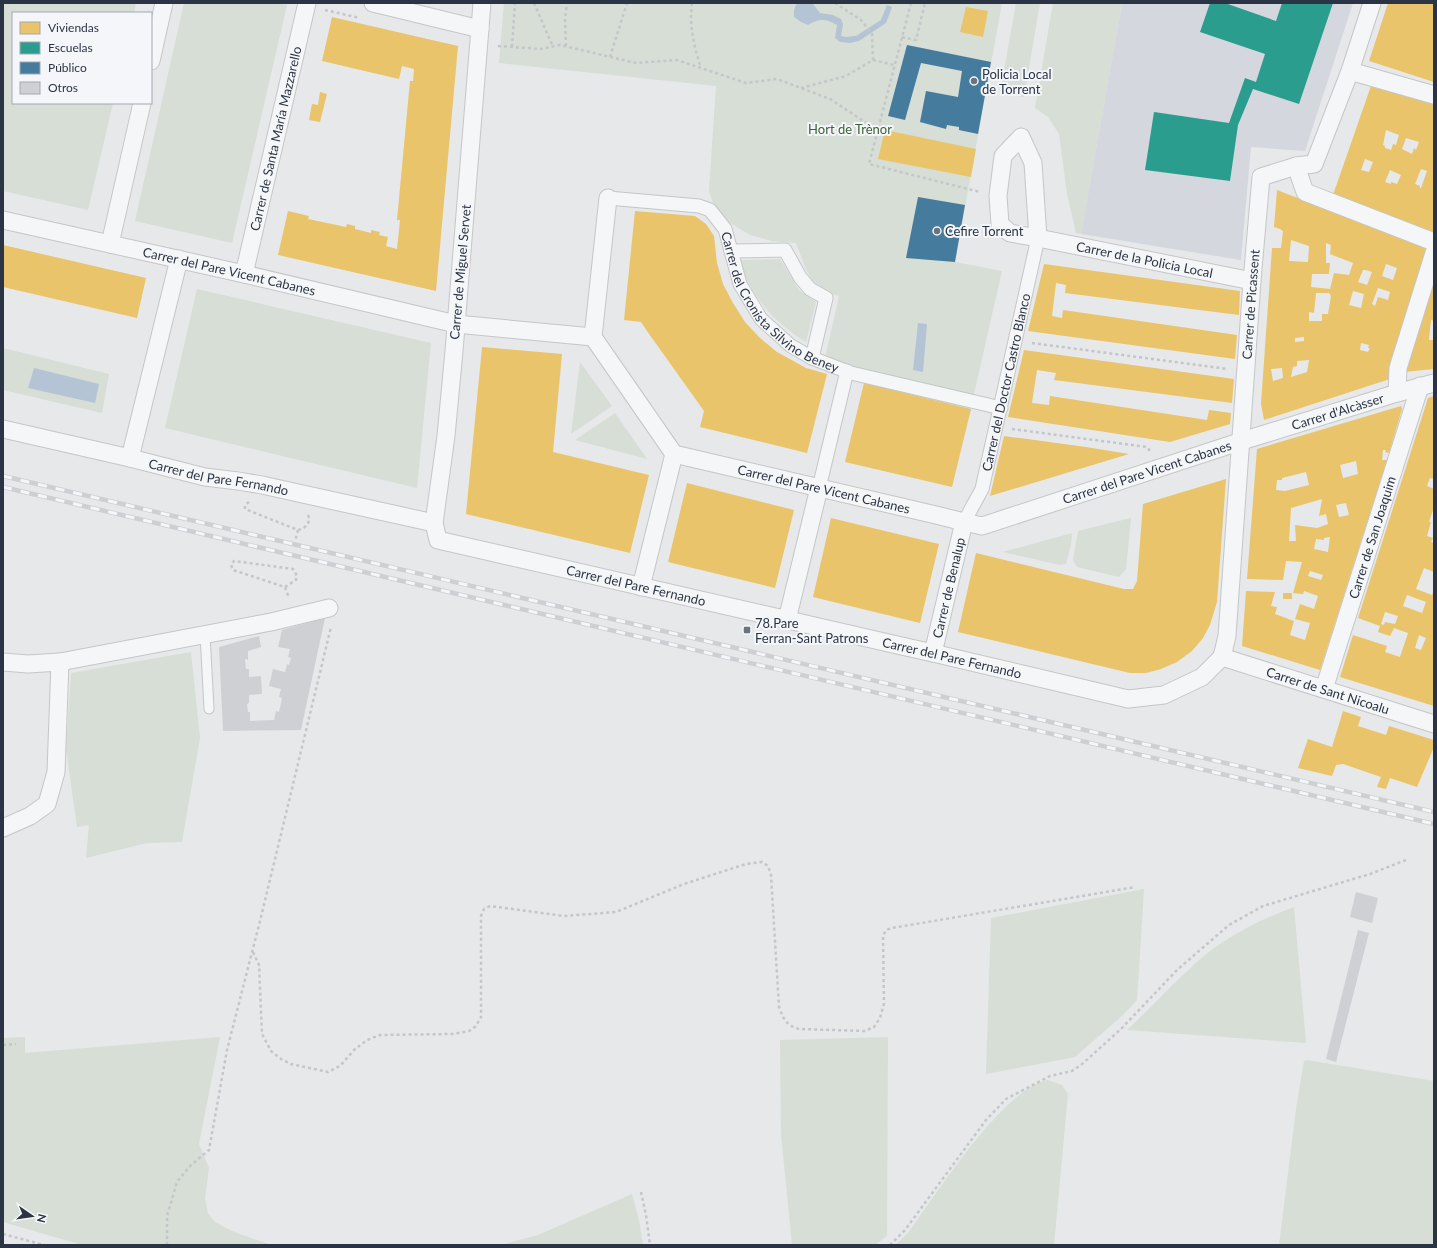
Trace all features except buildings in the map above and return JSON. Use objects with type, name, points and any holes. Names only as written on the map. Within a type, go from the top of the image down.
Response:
[{"type":"street","points":[[152,57],[164,3]]},
{"type":"street","name":"Carrer de Santa María Mazzarello","points":[[244,274],[306,3]]},
{"type":"street","points":[[374,3],[479,36]]},
{"type":"street","name":"Carrer de Miguel Servet","points":[[438,540],[434,523],[446,436],[482,3]]},
{"type":"street","name":"Carrer de Picassent","points":[[1222,657],[1228,636],[1252,281],[1261,177],[1296,166],[1314,164],[1350,71],[1372,3]]},
{"type":"street","points":[[1350,71],[1434,95]]},
{"type":"street","points":[[110,244],[142,104]]},
{"type":"street","name":"Carrer de la Policia Local","points":[[1038,238],[1033,163],[1021,137],[1003,156],[998,196],[1000,224],[1010,233],[1252,281]]},
{"type":"street","points":[[1296,166],[1305,192],[1434,242]]},
{"type":"street","points":[[608,198],[593,337],[674,454],[641,587]]},
{"type":"street","name":"Carrer del Cronista Silvino Beney","points":[[608,198],[699,206],[710,210],[725,229],[740,284],[761,319],[791,346],[812,358],[847,371],[1001,408]]},
{"type":"street","name":"Carrer del Pare Vicent Cabanes","points":[[3,220],[179,259],[456,324],[593,337]]},
{"type":"street","name":"Carrer del Doctor Castro Blanco","points":[[964,522],[982,489],[1038,238]]},
{"type":"street","points":[[731,251],[785,250],[800,277],[810,289],[826,298],[812,358]]},
{"type":"street","points":[[1397,393],[1398,368],[1434,253]]},
{"type":"street","points":[[130,458],[179,259]]},
{"type":"street","points":[[786,620],[847,371]]},
{"type":"street","name":"Carrer d'Alcàsser","points":[[1242,441],[1427,385]]},
{"type":"street","name":"Carrer de San Joaquim","points":[[1324,690],[1427,385]]},
{"type":"street","name":"Carrer del Pare Fernando","points":[[3,429],[205,477],[262,485],[434,523]]},
{"type":"street","name":"Carrer del Pare Vicent Cabanes","points":[[674,454],[982,526],[1242,441]]},
{"type":"street","name":"Carrer de Benalup","points":[[933,653],[964,522]]},
{"type":"street","name":"Carrer del Pare Fernando","points":[[438,540],[1128,699],[1164,695],[1202,677],[1222,657]]},
{"type":"street","points":[[3,662],[28,664],[60,662],[329,608]]},
{"type":"street","name":"Carrer de Sant Nicoalu","points":[[1222,657],[1434,724]]},
{"type":"street","points":[[3,828],[30,816],[47,804],[56,772],[60,662]]},
{"type":"lane","points":[[205,634],[209,709]]},
{"type":"path","points":[[512,47],[515,3]]},
{"type":"path","points":[[534,3],[553,47]]},
{"type":"path","points":[[566,46],[565,19],[567,3]]},
{"type":"path","points":[[610,57],[627,3]]},
{"type":"path","points":[[692,3],[690,17],[694,45],[701,68]]},
{"type":"path","points":[[835,3],[868,27],[872,34],[873,60]]},
{"type":"path","points":[[911,3],[869,164],[998,196]]},
{"type":"path","points":[[902,37],[916,40],[925,3]]},
{"type":"path","points":[[479,36],[512,47],[541,49],[560,45],[636,63],[677,60],[746,83],[777,79],[830,99],[877,130]]},
{"type":"path","points":[[800,88],[846,76],[873,60],[894,65]]},
{"type":"path","points":[[1016,340],[1246,371]]},
{"type":"path","points":[[996,427],[1147,447],[1164,467]]},
{"type":"path","points":[[298,530],[303,529],[308,525],[309,519],[307,514]]},
{"type":"path","points":[[234,561],[293,569],[297,576],[296,580],[286,587],[233,570],[231,565],[234,561]]},
{"type":"path","points":[[286,587],[295,616]]},
{"type":"path","points":[[167,1245],[166,1216],[177,1182],[189,1167],[209,1150],[227,1050],[332,622],[329,608]]},
{"type":"path","points":[[890,1245],[905,1230],[986,1120],[1006,1099],[1050,1076],[1072,1071],[1081,1065],[1121,1029],[1177,970],[1230,925],[1263,906],[1370,874],[1406,860]]},
{"type":"path","points":[[252,952],[259,965],[262,1034],[271,1051],[281,1059],[291,1064],[328,1072],[340,1066],[354,1050],[367,1040],[380,1035],[452,1034],[469,1032],[476,1026],[481,1017],[481,916],[484,909],[490,906],[564,916],[616,912],[684,884],[746,864],[762,862],[768,866],[771,875],[779,1007],[783,1018],[790,1026],[799,1029],[865,1031],[874,1027],[880,1018],[884,1004],[883,936],[886,930],[1135,887]]},
{"type":"path","points":[[3,1045],[16,1044]]},
{"type":"path","points":[[641,1192],[650,1245]]},
{"type":"path","points":[[3,1234],[44,1245]]},
{"type":"shaded area","points":[[1122,3],[1353,3],[1305,151],[1251,147],[1241,260],[1081,234]]},
{"type":"green space","points":[[3,3],[136,3],[134,12],[12,12],[12,104],[113,104],[88,210],[3,191]]},
{"type":"green space","points":[[184,3],[278,3],[287,5],[232,243],[135,221]]},
{"type":"green space","name":"Hort de Trènor","points":[[504,3],[1002,3],[955,262],[1002,271],[973,398],[824,363],[839,296],[828,292],[814,282],[806,269],[796,243],[772,241],[750,235],[732,224],[715,209],[709,191],[716,86],[499,63]]},
{"type":"green space","points":[[1016,3],[1040,3],[1024,97],[1000,93]]},
{"type":"green space","points":[[1053,3],[1122,3],[1081,234],[1076,233],[1067,194],[1059,134],[1048,117],[1035,108]]},
{"type":"green space","points":[[780,259],[799,290],[816,302],[806,342],[783,326],[764,307],[750,285],[738,260]]},
{"type":"green space","points":[[197,289],[431,343],[417,488],[165,428]]},
{"type":"green space","points":[[3,348],[109,374],[102,413],[3,390]]},
{"type":"green space","points":[[580,362],[612,406],[571,434]]},
{"type":"green space","points":[[615,413],[647,459],[575,440]]},
{"type":"green space","points":[[1131,518],[1126,569],[1119,577],[1077,567],[1073,560],[1078,531]]},
{"type":"green space","points":[[1072,533],[1071,545],[1066,564],[1060,565],[1003,552]]},
{"type":"green space","points":[[191,652],[200,738],[182,842],[147,843],[86,858],[89,825],[77,827],[66,749],[71,673]]},
{"type":"green space","points":[[1144,889],[1137,1000],[1123,1015],[1075,1057],[986,1074],[991,918]]},
{"type":"green space","points":[[1294,907],[1306,1043],[1127,1030],[1189,969],[1209,952],[1243,930]]},
{"type":"green space","points":[[25,1037],[25,1053],[220,1037],[199,1144],[209,1168],[205,1198],[208,1213],[214,1221],[222,1226],[271,1245],[82,1245],[3,1222],[3,1038]]},
{"type":"green space","points":[[888,1037],[887,1236],[875,1245],[792,1245],[781,1134],[780,1040]]},
{"type":"green space","points":[[1307,1060],[1434,1081],[1434,1245],[1279,1245],[1296,1109],[1304,1061]]},
{"type":"green space","points":[[1048,1080],[1062,1085],[1068,1094],[1054,1245],[895,1245],[908,1233],[953,1170],[991,1122],[1011,1102],[1030,1087]]},
{"type":"green space","points":[[632,1194],[639,1220],[643,1245],[501,1245],[538,1235]]},
{"type":"water","points":[[797,3],[813,4],[820,13],[833,15],[841,19],[843,24],[841,36],[846,37],[856,36],[881,20],[887,5],[892,7],[886,23],[859,41],[850,43],[840,42],[835,38],[837,25],[829,21],[815,21],[808,25],[794,17],[794,10]]},
{"type":"water","points":[[918,323],[927,324],[923,372],[913,370]]},
{"type":"water","points":[[34,368],[99,384],[95,403],[28,388]]},
{"type":"railway","points":[[3,476],[1434,812]]},
{"type":"railway","points":[[3,487],[1434,824]]},
{"type":"place","name":"Policia Local de Torrent","points":[[974,81]]},
{"type":"place","name":"Cefire Torrent","points":[[937,231]]},
{"type":"place","name":"78.Pare Ferran-Sant Patrons","points":[[747,630]]}]
